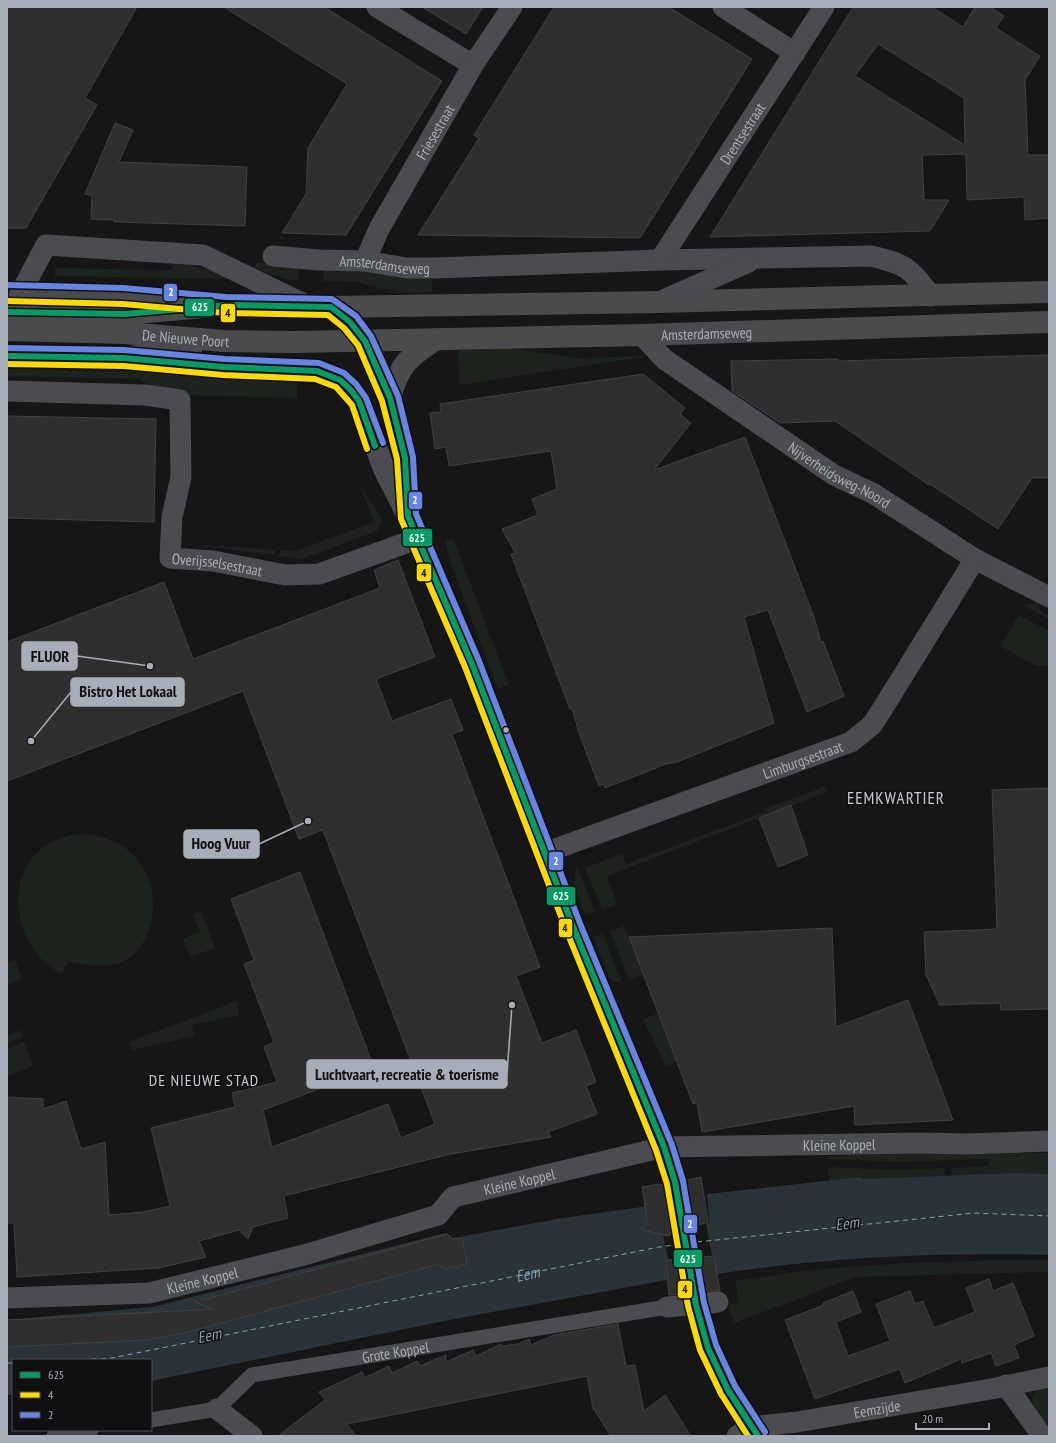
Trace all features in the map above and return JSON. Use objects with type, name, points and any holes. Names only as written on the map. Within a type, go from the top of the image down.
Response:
[{"type":"main road","name":"Amsterdamseweg","points":[[331,307],[658,302],[1049,292]]},
{"type":"main road","points":[[14,294],[123,296],[226,305]]},
{"type":"main road","name":"De Nieuwe Poort","points":[[7,312],[125,314],[226,305],[331,307]]},
{"type":"main road","name":"Amsterdamseweg","points":[[364,341],[642,335],[1049,322]]},
{"type":"main road","name":"De Nieuwe Poort","points":[[7,330],[125,333],[224,341],[364,341]]},
{"type":"main road","points":[[390,398],[396,376],[405,363],[420,350],[437,339]]},
{"type":"main road","points":[[124,358],[224,341]]},
{"type":"street","points":[[377,7],[473,65]]},
{"type":"street","name":"Friesestraat","points":[[365,261],[379,229],[473,65],[512,7]]},
{"type":"street","points":[[723,7],[795,53]]},
{"type":"street","name":"Drentsestraat","points":[[660,260],[824,7]]},
{"type":"street","name":"De Nieuwe Poort","points":[[14,294],[46,245],[203,255],[308,306]]},
{"type":"street","name":"Amsterdamseweg","points":[[273,256],[320,260],[365,261],[406,268],[660,260],[871,256],[899,263],[912,272],[930,296]]},
{"type":"street","name":"Amsterdamseweg","points":[[658,302],[759,258]]},
{"type":"street","points":[[331,307],[350,322],[364,341],[390,398],[405,458],[408,516],[472,664],[511,762],[544,853],[607,1011],[664,1147],[674,1182],[695,1302],[708,1348],[749,1433]]},
{"type":"street","name":"Nijverheidsweg-Noord","points":[[642,335],[664,359],[834,475],[874,494],[975,559],[1049,597]]},
{"type":"street","name":"De Nieuwe Poort","points":[[7,356],[124,358],[224,367],[317,371],[340,380],[350,388],[359,401],[384,469],[408,516]]},
{"type":"street","name":"Overijsselsestraat","points":[[7,391],[145,395],[180,400],[181,477],[172,517],[170,558],[213,561],[285,575],[319,574],[417,539]]},
{"type":"street","name":"Limburgsestraat","points":[[544,853],[851,742],[872,725],[975,559]]},
{"type":"street","name":"Kleine Koppel","points":[[7,1298],[149,1293],[304,1255],[438,1215],[453,1197],[664,1147],[921,1143],[967,1144],[1049,1141]]},
{"type":"street","points":[[660,1309],[695,1302],[718,1302]]},
{"type":"street","name":"Grote Koppel","points":[[217,1409],[252,1375],[660,1309]]},
{"type":"street","name":"Eemzijde","points":[[749,1433],[797,1422],[1049,1377]]},
{"type":"street","points":[[1006,1385],[1042,1436]]},
{"type":"street","points":[[152,1420],[217,1409],[252,1436]]},
{"type":"street","points":[[54,1436],[85,1431]]},
{"type":"shaded area","points":[[173,262],[181,262],[233,277],[231,279],[55,276],[55,268],[172,270]]},
{"type":"shaded area","points":[[255,263],[292,264],[299,269],[299,281],[285,279],[255,268]]},
{"type":"shaded area","points":[[324,268],[430,277],[432,280],[432,292],[401,293],[357,282],[323,281]]},
{"type":"shaded area","points":[[512,349],[579,358],[643,357],[459,385],[458,350]]},
{"type":"shaded area","points":[[7,369],[297,376],[297,398],[184,395],[147,388],[147,383],[142,382],[141,379],[7,376]]},
{"type":"shaded area","points":[[360,486],[382,521],[377,531],[302,559],[279,556],[280,550],[296,551],[374,522]]},
{"type":"shaded area","points":[[453,538],[509,685],[498,689],[450,562],[445,541]]},
{"type":"shaded area","points":[[204,545],[275,550],[275,555],[205,546]]},
{"type":"shaded area","points":[[1038,601],[1041,612],[1049,616],[1049,619],[1024,606]]},
{"type":"shaded area","points":[[1019,615],[1049,631],[1049,666],[1036,666],[1000,646]]},
{"type":"shaded area","points":[[827,786],[827,792],[607,876],[617,904],[602,909],[585,868],[622,854],[626,864],[765,812],[764,809]]},
{"type":"shaded area","points":[[85,834],[116,842],[135,856],[148,877],[152,889],[153,915],[150,927],[143,943],[135,953],[127,959],[119,963],[107,965],[87,965],[68,962],[62,974],[42,959],[27,939],[20,917],[18,894],[24,871],[37,853],[57,840]]},
{"type":"shaded area","points":[[577,866],[595,912],[585,915],[573,884]]},
{"type":"shaded area","points":[[201,911],[215,948],[190,957],[183,939],[200,932],[193,914]]},
{"type":"shaded area","points":[[624,926],[644,974],[629,980],[610,931]]},
{"type":"shaded area","points":[[603,934],[622,983],[612,981],[609,977],[593,937]]},
{"type":"shaded area","points":[[15,960],[22,979],[7,985],[7,963]]},
{"type":"shaded area","points":[[237,1001],[239,1015],[192,1025],[195,1036],[132,1050],[129,1042]]},
{"type":"shaded area","points":[[659,1013],[677,1062],[666,1066],[643,1019]]},
{"type":"shaded area","points":[[20,1030],[22,1037],[7,1044],[7,1036]]},
{"type":"shaded area","points":[[24,1041],[33,1066],[7,1076],[7,1049]]},
{"type":"shaded area","points":[[1049,1153],[1049,1174],[1015,1173],[952,1176],[952,1168],[989,1166],[989,1159],[898,1162],[828,1159],[826,1156],[888,1154]]},
{"type":"shaded area","points":[[828,1167],[896,1170],[944,1168],[945,1176],[863,1179],[860,1177],[829,1181]]},
{"type":"shaded area","points":[[1049,1260],[1049,1272],[856,1277],[734,1323],[728,1305],[739,1303],[735,1281],[807,1270],[905,1263]]},
{"type":"shaded area","points":[[1049,1387],[1049,1425],[1035,1409],[1033,1398],[1035,1393],[1040,1389]]},
{"type":"water","name":"Eem","points":[[1015,1173],[1049,1174],[1049,1255],[966,1254],[883,1257],[799,1263],[717,1274],[713,1256],[666,1264],[667,1280],[449,1320],[152,1381],[152,1359],[12,1359],[12,1395],[7,1395],[7,1320],[152,1307],[446,1233],[453,1238],[563,1218],[656,1205],[645,1224],[650,1232],[709,1223],[707,1194],[860,1177],[863,1179]]},
{"type":"pier","points":[[706,1223],[712,1256],[669,1264],[662,1230]]},
{"type":"building","points":[[7,7],[137,7],[85,98],[97,105],[26,228],[7,228]]},
{"type":"building","points":[[224,7],[324,7],[442,81],[346,235],[282,233],[306,194],[308,148],[347,84]]},
{"type":"building","points":[[422,7],[483,7],[466,34]]},
{"type":"building","points":[[554,7],[669,7],[752,59],[640,238],[418,235],[479,138],[474,135]]},
{"type":"building","points":[[853,7],[932,7],[963,27],[975,7],[990,7],[1004,16],[996,28],[1040,56],[1025,80],[1028,155],[1049,155],[1049,218],[1025,220],[1024,197],[967,200],[966,154],[922,155],[924,200],[949,200],[930,231],[710,237]],"holes":[[[878,44],[964,98],[965,145],[855,76]]]},
{"type":"building","points":[[115,123],[133,130],[119,162],[247,167],[245,226],[114,222],[114,220],[91,219],[92,196],[85,194]]},
{"type":"building","points":[[1049,355],[1049,478],[1032,478],[998,529],[930,484],[929,485],[835,421],[780,423],[732,391],[731,361],[838,359],[838,361]]},
{"type":"building","points":[[643,374],[685,408],[680,414],[691,423],[654,470],[745,437],[814,617],[821,642],[823,641],[844,696],[807,712],[768,610],[744,617],[774,723],[677,762],[666,764],[605,788],[604,784],[599,786],[579,733],[572,708],[570,709],[511,554],[515,553],[502,529],[538,515],[532,499],[557,489],[551,451],[449,466],[446,447],[435,449],[430,413],[441,412],[440,404]]},
{"type":"building","points":[[7,416],[156,419],[154,522],[7,518]]},
{"type":"building","points":[[398,560],[435,657],[376,679],[392,721],[451,699],[463,730],[452,734],[540,967],[516,976],[542,1043],[576,1030],[596,1082],[586,1086],[597,1114],[548,1132],[551,1137],[446,1155],[284,1196],[288,1218],[253,1227],[248,1239],[239,1230],[199,1241],[206,1257],[159,1268],[17,1277],[14,1223],[7,1223],[7,1097],[43,1099],[43,1109],[66,1101],[81,1149],[105,1142],[109,1215],[143,1212],[170,1206],[151,1128],[235,1107],[232,1093],[277,1082],[264,1047],[274,1042],[244,964],[254,960],[231,899],[300,872],[374,1068],[263,1110],[272,1147],[388,1104],[401,1138],[435,1124],[323,830],[299,839],[243,691],[7,781],[7,642],[164,582],[193,659],[380,588],[374,570]]},
{"type":"building","points":[[1049,788],[1049,1009],[1001,1010],[1000,1003],[940,1005],[926,975],[924,932],[997,929],[992,790]]},
{"type":"building","points":[[791,805],[808,855],[778,867],[759,818]]},
{"type":"building","points":[[832,928],[836,1027],[908,1000],[953,1120],[855,1125],[854,1106],[702,1132],[697,1103],[693,1104],[629,937]]},
{"type":"building","points":[[701,1177],[708,1222],[695,1226],[687,1180]]},
{"type":"building","points":[[660,1184],[663,1185],[671,1234],[668,1236],[643,1230],[647,1219],[642,1187]]},
{"type":"building","points":[[447,1234],[453,1239],[462,1238],[467,1264],[444,1269],[439,1264],[181,1334],[146,1340],[7,1347],[7,1320],[214,1309],[195,1302]]},
{"type":"building","points":[[714,1256],[720,1291],[706,1291],[701,1257]]},
{"type":"building","points":[[666,1260],[676,1260],[681,1294],[669,1295]]},
{"type":"building","points":[[989,1279],[993,1291],[1013,1283],[1034,1336],[1014,1345],[1019,1358],[996,1366],[991,1353],[962,1363],[961,1359],[905,1383],[900,1369],[815,1399],[785,1320],[824,1305],[823,1303],[853,1291],[861,1312],[836,1322],[848,1356],[890,1341],[876,1304],[910,1291],[915,1304],[923,1301],[934,1328],[975,1312],[966,1288]]},
{"type":"building","points":[[618,1324],[626,1366],[635,1365],[644,1411],[665,1395],[691,1436],[611,1436],[593,1408],[587,1376],[347,1424],[356,1436],[278,1436],[325,1400],[319,1392],[362,1372],[364,1378],[389,1366],[392,1373],[417,1361],[420,1366],[446,1355],[446,1362],[473,1350],[476,1356],[501,1344],[503,1346],[518,1344],[529,1339],[531,1345],[554,1335]]},
{"type":"ferry route","points":[[697,1242],[974,1213],[1049,1216]]},
{"type":"ferry route","points":[[93,1359],[112,1358],[674,1245]]},
{"type":"ferry route","points":[[7,1363],[12,1363]]},
{"type":"transit line","name":"2","points":[[7,285],[123,288],[226,297],[332,299],[356,316],[371,336],[398,396],[413,457],[416,514],[479,661],[581,926],[672,1145],[683,1181],[704,1303],[716,1345],[735,1386],[765,1432]]},
{"type":"transit line","name":"4","points":[[7,301],[123,304],[226,313],[328,315],[344,328],[358,345],[382,401],[397,459],[401,519],[465,667],[567,932],[656,1150],[667,1184],[688,1306],[700,1350],[721,1394],[748,1436]]},
{"type":"transit line","name":"625","points":[[7,312],[125,314],[226,305],[331,307],[350,322],[365,341],[390,398],[405,458],[408,516],[472,664],[574,929],[664,1147],[675,1182],[696,1305],[708,1348],[728,1390],[758,1436]]},
{"type":"transit line","name":"2","points":[[7,348],[124,350],[225,359],[319,363],[344,373],[356,384],[366,398],[383,443]]},
{"type":"transit line","name":"625","points":[[7,356],[124,358],[224,367],[317,371],[340,380],[350,389],[359,401],[375,446]]},
{"type":"transit line","name":"4","points":[[7,364],[124,366],[223,375],[315,379],[336,387],[352,405],[367,449]]},
{"type":"place","name":"FLUOR","points":[[150,666]]},
{"type":"place","name":"Bistro Het Lokaal","points":[[31,741]]},
{"type":"place","name":"Hoog Vuur","points":[[308,821]]},
{"type":"place","name":"Luchtvaart, recreatie & toerisme","points":[[512,1005]]},
{"type":"district","name":"EEMKWARTIER","points":[[896,798]]},
{"type":"district","name":"DE NIEUWE STAD","points":[[204,1080]]}]
